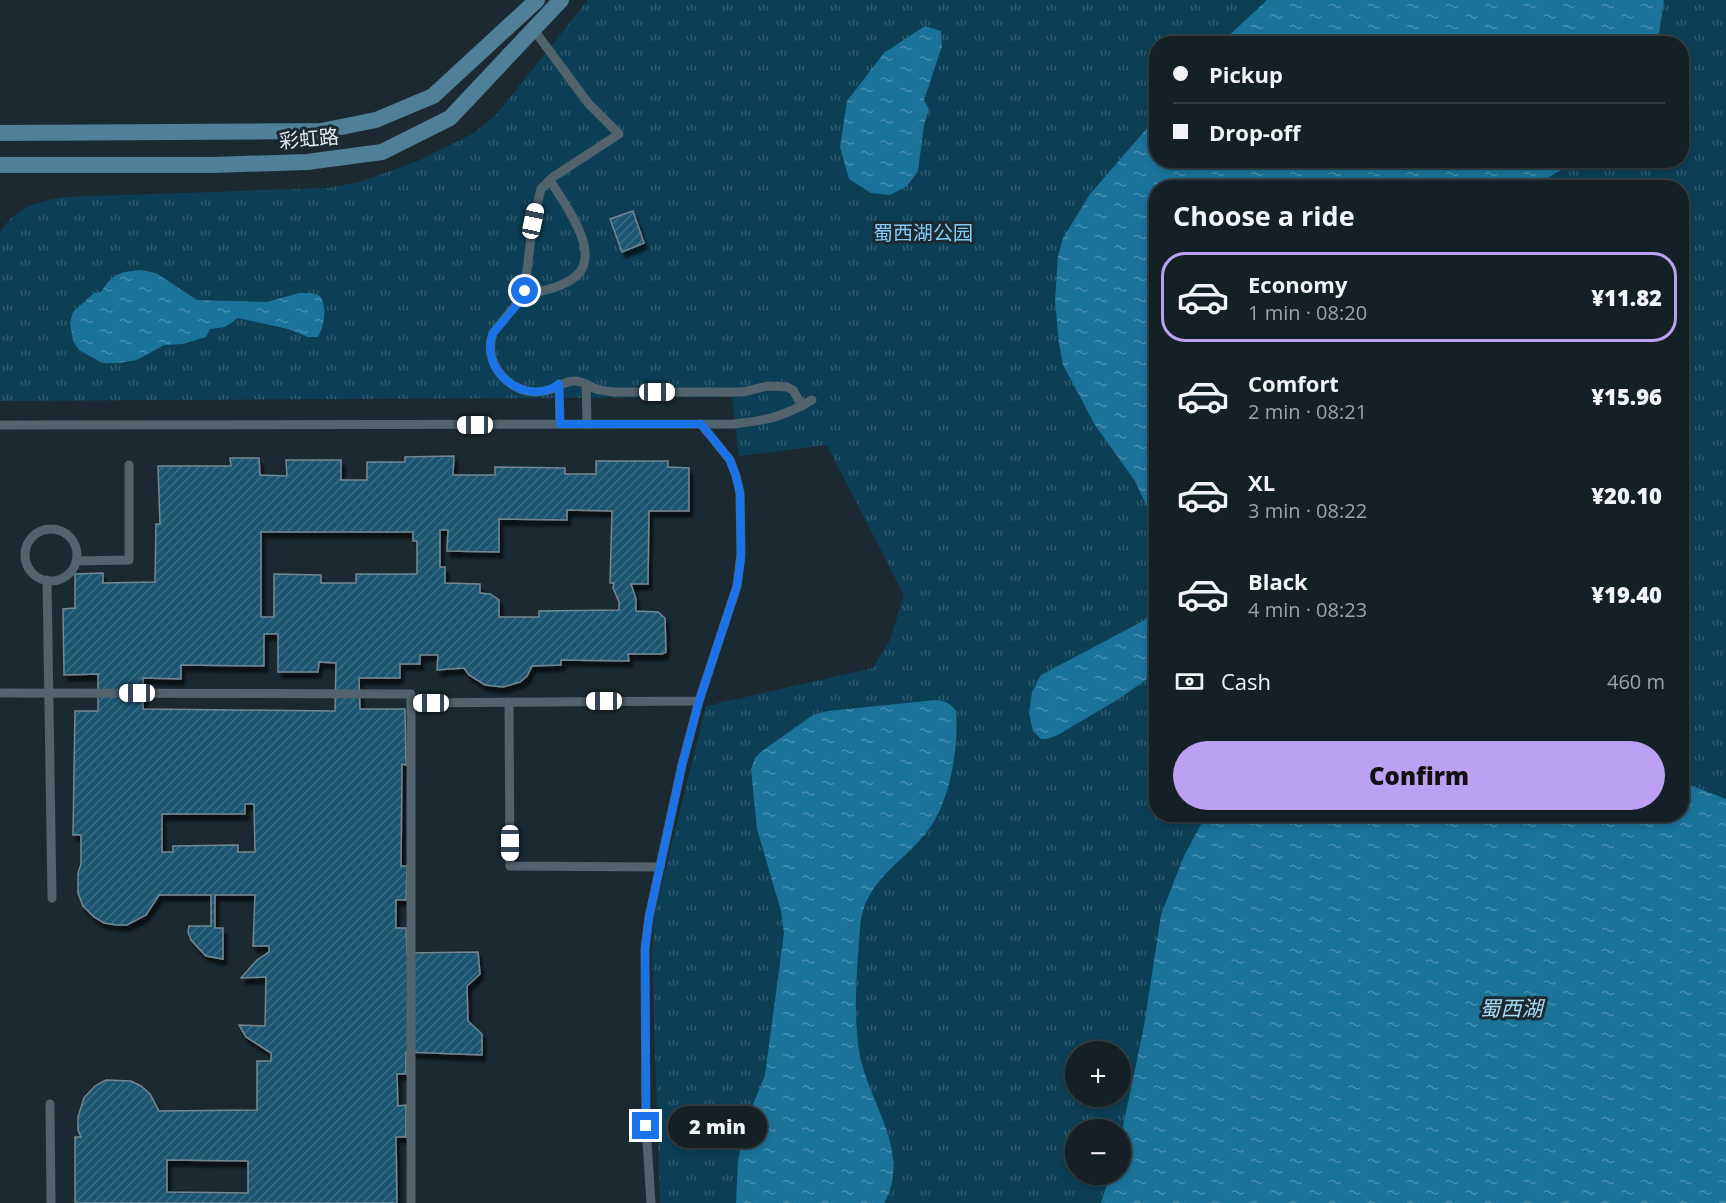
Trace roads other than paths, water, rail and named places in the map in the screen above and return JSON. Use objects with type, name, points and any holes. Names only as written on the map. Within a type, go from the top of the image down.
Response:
[{"type":"main road","name":"彩虹路","points":[[0,133],[321,131],[376,120],[433,96],[537,0]]},
{"type":"main road","name":"彩虹路","points":[[0,165],[211,165],[307,162],[382,152],[450,117],[561,0]]},
{"type":"lane","points":[[534,30],[588,103],[618,134],[550,180],[541,189],[527,261],[524,296],[493,333],[490,345],[492,358],[501,375],[514,388],[542,391],[572,381],[603,391],[615,392],[742,392],[768,386],[780,386],[793,390],[802,406]]},
{"type":"lane","points":[[524,296],[554,288],[573,278],[581,271],[585,256],[581,235],[550,180]]},
{"type":"lane","points":[[559,384],[560,424]]},
{"type":"lane","points":[[586,384],[587,424]]},
{"type":"lane","points":[[0,425],[734,424],[767,420],[792,412],[812,399]]},
{"type":"lane","points":[[651,1203],[645,1114],[645,949],[649,917],[682,765],[699,701],[737,586],[741,554],[740,493],[736,476],[730,460],[701,424]]},
{"type":"lane","points":[[77,561],[129,560],[129,465]]},
{"type":"lane","points":[[54,528],[63,531],[75,544],[77,561],[67,575],[59,580],[47,580],[34,575],[28,568],[25,549],[35,533],[54,528]]},
{"type":"lane","points":[[47,580],[52,898]]},
{"type":"lane","points":[[0,693],[411,694],[411,1203]]},
{"type":"lane","points":[[411,703],[699,701]]},
{"type":"lane","points":[[509,702],[510,866],[660,867]]},
{"type":"lane","points":[[51,1104],[51,1203]]},
{"type":"water","points":[[1267,0],[1664,0],[1658,36],[1228,36]]},
{"type":"water","points":[[925,26],[941,31],[942,46],[924,100],[929,109],[924,125],[918,171],[907,186],[890,195],[871,193],[849,179],[840,147],[847,101],[884,53]]},
{"type":"water","points":[[1149,126],[1149,168],[1564,168],[1546,180],[1149,180],[1149,511],[1135,481],[1095,425],[1063,365],[1059,344],[1055,300],[1058,256],[1063,238],[1090,194]]},
{"type":"water","points":[[141,270],[156,273],[197,300],[267,302],[299,293],[312,293],[320,296],[324,306],[322,327],[318,337],[308,337],[288,329],[238,318],[225,327],[210,329],[206,337],[183,344],[164,345],[137,360],[102,363],[79,350],[73,341],[70,323],[73,312],[94,293],[101,292],[113,277]]},
{"type":"water","points":[[1149,616],[1149,678],[1117,700],[1056,736],[1041,739],[1033,731],[1029,713],[1032,692],[1041,675]]},
{"type":"water","points":[[936,700],[948,703],[956,711],[956,742],[947,791],[926,833],[875,886],[863,912],[860,928],[856,1005],[857,1036],[864,1070],[891,1146],[892,1184],[884,1203],[736,1203],[738,1161],[745,1124],[765,1075],[784,933],[781,911],[757,829],[751,769],[755,758],[813,715],[828,711]]},
{"type":"water","name":"蜀西湖","points":[[1689,783],[1726,799],[1726,1203],[1101,1203],[1107,1185],[1131,1185],[1131,1119],[1125,1119],[1127,1107],[1131,1107],[1131,1088],[1144,1026],[1161,915],[1184,856],[1202,822],[1689,822]]},
{"type":"park label","name":"蜀西湖公园","points":[[923,233]]}]
